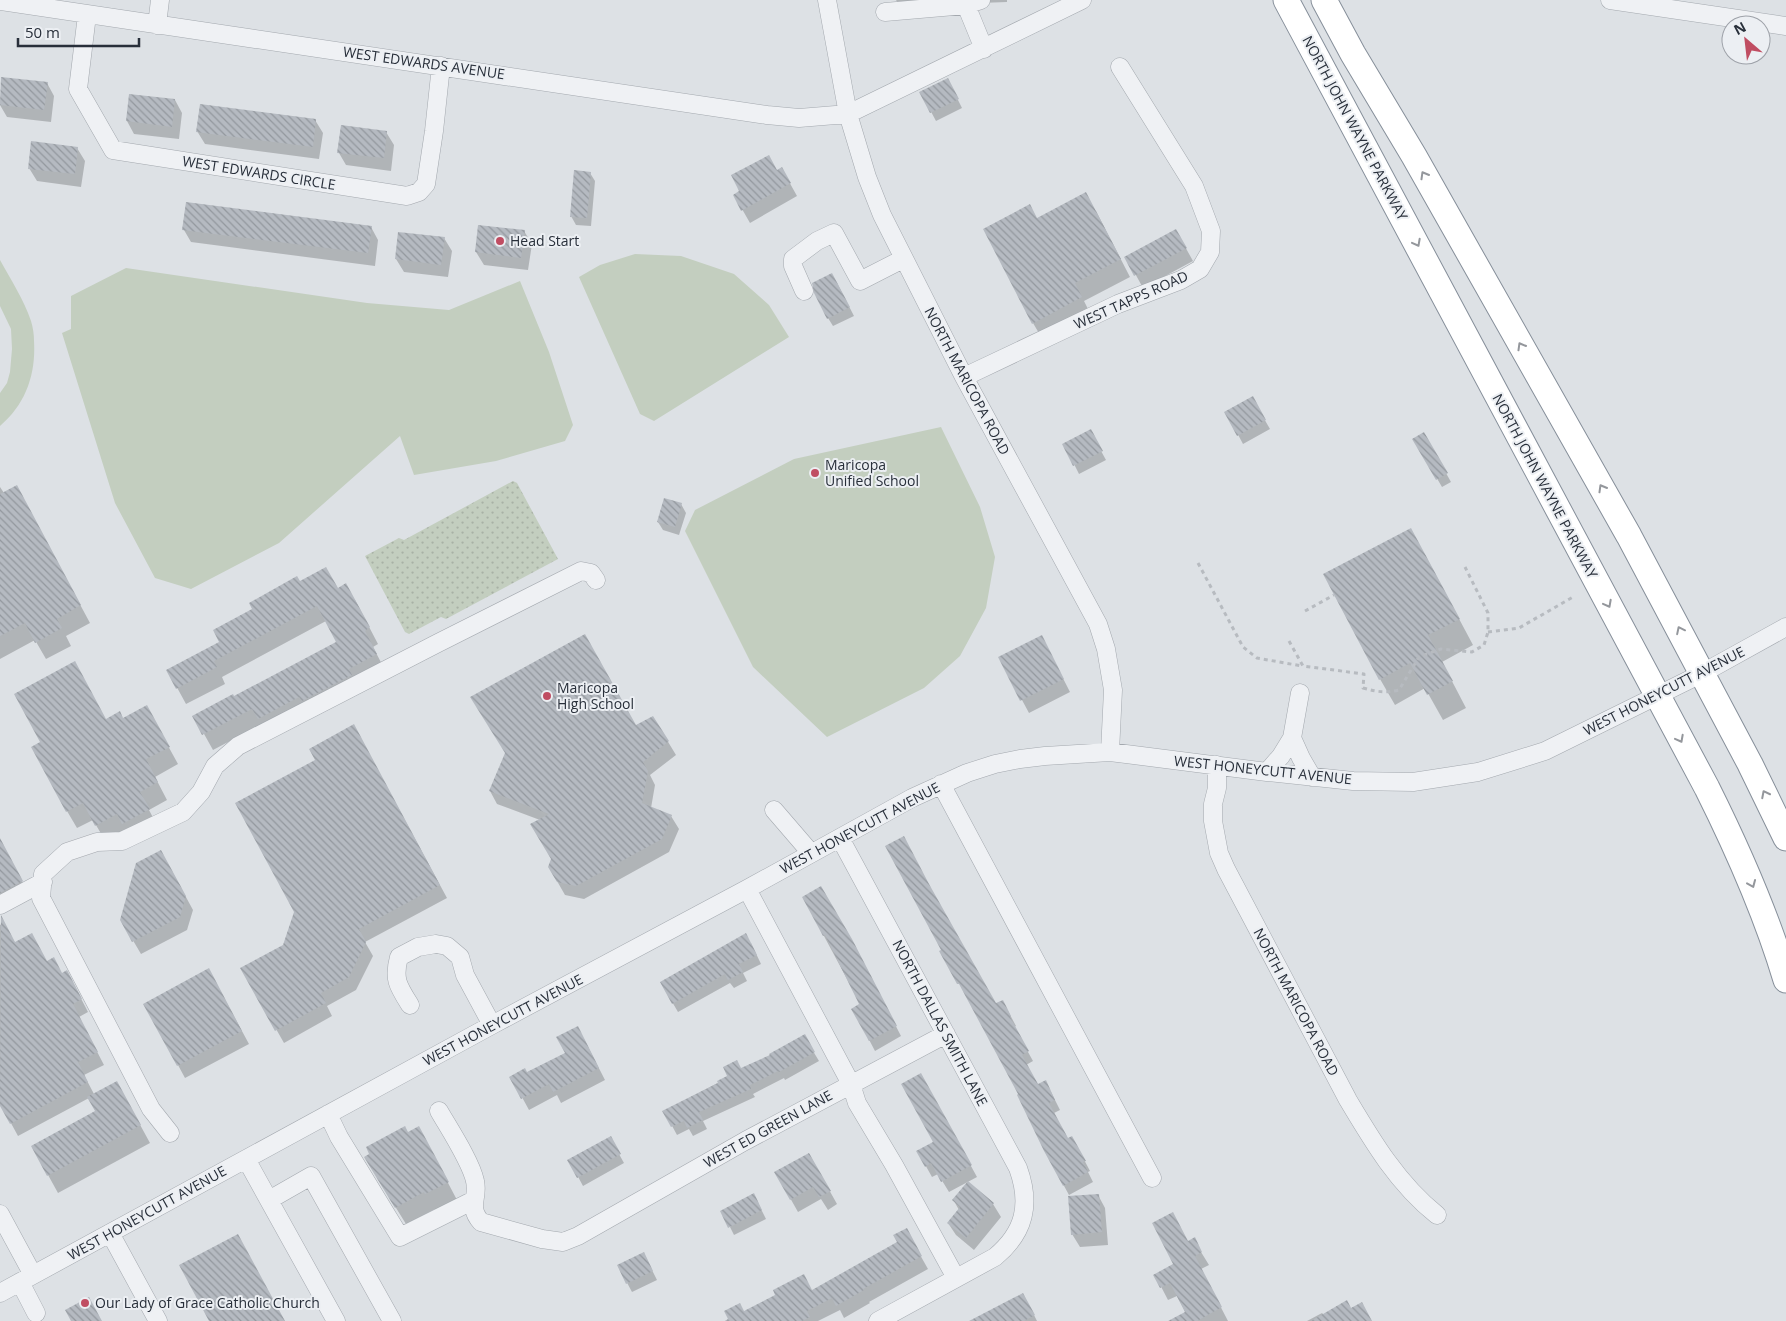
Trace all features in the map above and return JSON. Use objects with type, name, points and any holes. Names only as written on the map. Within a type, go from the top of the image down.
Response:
[{"type":"highway","name":"NORTH JOHN WAYNE PARKWAY","points":[[1286,0],[1733,841],[1757,896],[1786,980]]},
{"type":"highway","points":[[1324,0],[1353,54],[1423,173],[1629,536],[1750,764],[1786,838]]},
{"type":"street","points":[[157,25],[160,0]]},
{"type":"street","points":[[848,114],[1082,0]]},
{"type":"street","points":[[1610,0],[1786,26]]},
{"type":"street","name":"WEST EDWARDS AVENUE","points":[[0,1],[79,9],[157,25],[768,115],[799,118],[848,114]]},
{"type":"street","name":"NORTH MARICOPA ROAD","points":[[827,1],[848,114],[867,177],[882,215],[964,377],[1098,624],[1106,649],[1113,690],[1110,752]]},
{"type":"street","points":[[885,12],[973,3],[984,48]]},
{"type":"street","name":"WEST EDWARDS CIRCLE","points":[[79,9],[78,89],[113,150],[407,196],[419,192],[426,184],[441,66]]},
{"type":"street","name":"WEST TAPPS ROAD","points":[[964,377],[1118,304],[1181,280],[1200,268],[1210,252],[1211,230],[1194,186],[1120,67]]},
{"type":"street","points":[[804,291],[793,266],[793,259],[817,241],[834,233],[860,281],[904,259]]},
{"type":"street","points":[[170,1133],[150,1109],[41,898],[43,874],[66,852],[97,842],[122,841],[183,812],[201,792],[215,766],[238,746],[581,571],[591,573],[596,580]]},
{"type":"street","name":"WEST HONEYCUTT AVENUE","points":[[0,1293],[912,798],[941,784],[981,769],[1020,759],[1110,752],[1353,781],[1413,782],[1478,772],[1545,751],[1701,674],[1786,627]]},
{"type":"street","points":[[1267,772],[1281,756],[1292,738],[1300,693]]},
{"type":"street","points":[[1292,738],[1300,758],[1312,777]]},
{"type":"street","name":"NORTH MARICOPA ROAD","points":[[1217,765],[1218,788],[1213,804],[1214,821],[1219,853],[1226,869],[1361,1122],[1380,1153],[1404,1185],[1437,1215]]},
{"type":"street","points":[[941,784],[1152,1178]]},
{"type":"street","points":[[774,810],[811,853]]},
{"type":"street","name":"NORTH DALLAS SMITH LANE","points":[[840,838],[1018,1168],[1025,1193],[1024,1214],[1015,1235],[1005,1249],[995,1257],[956,1278]]},
{"type":"street","points":[[0,905],[42,882]]},
{"type":"street","points":[[747,889],[851,1084],[857,1103],[894,1165],[956,1278],[878,1321]]},
{"type":"street","points":[[410,1005],[399,988],[395,972],[399,957],[418,946],[436,944],[447,946],[460,957],[465,975],[492,1025]]},
{"type":"street","name":"WEST ED GREEN LANE","points":[[440,1111],[476,1183],[474,1214],[481,1222],[542,1239],[563,1242],[578,1236],[745,1141],[946,1034]]},
{"type":"street","points":[[328,1114],[339,1137],[400,1237],[474,1200]]},
{"type":"street","points":[[246,1159],[336,1321]]},
{"type":"street","points":[[269,1200],[311,1176],[392,1321]]},
{"type":"street","points":[[0,1214],[26,1278],[33,1318]]},
{"type":"street","points":[[110,1233],[158,1321]]},
{"type":"path","points":[[1198,563],[1242,647],[1257,658],[1364,674],[1363,688],[1384,693],[1399,690],[1419,657],[1441,649],[1472,652],[1484,645],[1488,632],[1488,613],[1465,568]]},
{"type":"path","points":[[1305,610],[1334,595]]},
{"type":"path","points":[[1488,632],[1519,628],[1573,597]]},
{"type":"path","points":[[1289,640],[1303,666]]},
{"type":"green space","points":[[635,254],[681,256],[734,274],[769,305],[789,337],[654,421],[640,414],[579,277],[600,265]]},
{"type":"green space","points":[[0,260],[21,298],[31,321],[34,333],[34,353],[28,388],[17,408],[0,426],[0,393],[7,383],[10,372],[12,349],[11,329],[0,306]]},
{"type":"green space","points":[[126,268],[367,303],[449,310],[520,281],[549,352],[573,425],[565,441],[496,461],[414,475],[400,436],[279,543],[191,589],[155,578],[115,503],[62,333],[71,329],[71,296]]},
{"type":"green space","points":[[941,427],[980,507],[995,557],[986,608],[960,656],[924,688],[827,737],[753,667],[685,531],[695,510],[794,459]]},
{"type":"green space","points":[[513,481],[517,483],[558,559],[446,619],[441,617],[409,634],[405,632],[365,556],[399,538],[404,540]]},
{"type":"building","points":[[1,77],[48,82],[44,110],[0,105]]},
{"type":"building","points":[[948,78],[959,99],[930,113],[919,92]]},
{"type":"building","points":[[129,94],[175,99],[172,127],[126,121]]},
{"type":"building","points":[[200,104],[316,119],[313,147],[196,132]]},
{"type":"building","points":[[341,125],[387,131],[384,158],[337,153]]},
{"type":"building","points":[[31,141],[78,147],[75,174],[28,169]]},
{"type":"building","points":[[769,155],[777,170],[782,167],[791,183],[741,211],[733,195],[739,191],[731,175]]},
{"type":"building","points":[[574,170],[591,172],[587,218],[570,217]]},
{"type":"building","points":[[1086,192],[1121,259],[1075,283],[1082,297],[1032,324],[983,229],[1030,204],[1037,218]]},
{"type":"building","points":[[186,202],[372,226],[368,253],[182,230]]},
{"type":"building","name":"Head Start","points":[[478,225],[525,230],[521,258],[475,252]]},
{"type":"building","points":[[1176,229],[1187,248],[1134,276],[1124,257]]},
{"type":"building","points":[[398,232],[445,237],[441,265],[395,259]]},
{"type":"building","points":[[832,273],[850,307],[827,319],[814,293],[812,283]]},
{"type":"building","points":[[1253,396],[1266,420],[1237,436],[1224,412]]},
{"type":"building","points":[[1091,429],[1103,451],[1073,466],[1062,444]]},
{"type":"building","points":[[1424,432],[1448,473],[1436,480],[1412,439]]},
{"type":"building","points":[[17,485],[81,605],[57,619],[62,628],[35,643],[25,623],[0,636],[0,494]]},
{"type":"building","points":[[664,498],[682,503],[675,527],[657,522]]},
{"type":"building","points":[[1411,528],[1460,619],[1428,635],[1453,681],[1427,695],[1410,663],[1379,680],[1323,574]]},
{"type":"building","points":[[326,567],[338,588],[346,583],[370,627],[365,631],[377,654],[349,669],[352,675],[302,701],[299,697],[258,719],[252,709],[202,735],[192,716],[336,642],[317,606],[214,661],[217,667],[176,689],[166,670],[219,642],[213,630],[252,609],[249,603],[297,576],[300,581]]},
{"type":"building","points":[[585,634],[636,725],[653,716],[669,741],[643,762],[648,771],[642,803],[672,815],[662,839],[576,886],[557,882],[548,867],[551,859],[530,824],[549,814],[489,791],[505,753],[470,697]]},
{"type":"building","points":[[1042,635],[1064,679],[1020,701],[998,657]]},
{"type":"building","points":[[75,661],[106,719],[120,711],[123,718],[147,705],[170,747],[146,759],[158,782],[140,792],[150,809],[122,824],[117,814],[95,826],[83,803],[66,812],[31,747],[40,742],[14,694]]},
{"type":"building","points":[[354,724],[440,885],[359,929],[366,942],[349,977],[321,993],[326,1003],[275,1031],[240,968],[283,945],[294,912],[235,803],[315,760],[309,749]]},
{"type":"building","points":[[904,836],[996,1003],[1003,1000],[1029,1051],[1022,1055],[1038,1084],[1046,1080],[1055,1100],[1049,1103],[1068,1138],[1072,1136],[1086,1161],[1083,1162],[1088,1172],[1063,1186],[1044,1151],[1018,1094],[959,984],[957,984],[939,951],[941,950],[885,846]]},
{"type":"building","points":[[0,838],[23,881],[0,893]]},
{"type":"building","points":[[161,850],[186,896],[180,917],[132,942],[120,920],[136,863]]},
{"type":"building","points":[[821,886],[852,939],[897,1026],[869,1041],[851,1009],[859,1004],[825,935],[823,936],[802,897]]},
{"type":"building","points":[[1,915],[15,942],[32,933],[47,961],[54,957],[62,973],[67,970],[82,999],[73,1004],[98,1052],[78,1062],[88,1082],[10,1124],[0,1106]]},
{"type":"building","points":[[746,933],[757,955],[739,964],[743,972],[728,980],[725,974],[672,1004],[660,982]]},
{"type":"building","points":[[209,968],[242,1031],[177,1066],[143,1004]]},
{"type":"building","points":[[578,1026],[599,1068],[553,1092],[549,1084],[521,1099],[509,1077],[525,1068],[527,1072],[565,1053],[556,1037]]},
{"type":"building","points":[[805,1034],[815,1052],[779,1072],[750,1085],[751,1089],[699,1112],[703,1120],[687,1128],[684,1121],[671,1127],[662,1111],[718,1083],[717,1081],[727,1076],[723,1067],[737,1060],[741,1068],[770,1055]]},
{"type":"building","points":[[921,1073],[972,1165],[941,1182],[931,1163],[925,1167],[916,1151],[933,1142],[901,1084]]},
{"type":"building","points":[[117,1081],[141,1125],[47,1176],[31,1146],[95,1111],[87,1097]]},
{"type":"building","points":[[405,1126],[408,1132],[419,1126],[449,1182],[425,1194],[424,1192],[395,1208],[364,1157],[369,1154],[366,1147]]},
{"type":"building","points":[[611,1136],[621,1154],[577,1178],[567,1160]]},
{"type":"building","points":[[809,1153],[831,1191],[819,1197],[813,1187],[790,1200],[774,1172]]},
{"type":"building","points":[[968,1181],[994,1203],[966,1238],[947,1223],[960,1207],[952,1200]]},
{"type":"building","points":[[754,1193],[762,1210],[728,1228],[720,1211]]},
{"type":"building","points":[[1099,1194],[1102,1232],[1071,1235],[1068,1196]]},
{"type":"building","points":[[1173,1212],[1188,1241],[1195,1237],[1202,1252],[1195,1256],[1222,1307],[1197,1321],[1168,1321],[1185,1312],[1170,1283],[1160,1288],[1153,1275],[1173,1264],[1152,1223]]},
{"type":"building","points":[[907,1228],[922,1256],[836,1306],[832,1298],[807,1311],[810,1317],[802,1321],[725,1321],[728,1319],[724,1311],[740,1303],[744,1311],[775,1295],[773,1290],[804,1274],[812,1290],[897,1242],[893,1235]]},
{"type":"building","points":[[238,1234],[285,1321],[209,1321],[179,1265]]},
{"type":"building","points":[[644,1252],[653,1271],[626,1284],[617,1265]]},
{"type":"building","points":[[1023,1293],[1035,1315],[1024,1321],[969,1321]]},
{"type":"building","name":"Our Lady of Grace Catholic Church","points":[[89,1297],[102,1321],[71,1321],[65,1310]]},
{"type":"building","points":[[1347,1300],[1351,1308],[1362,1302],[1372,1321],[1311,1321]]},
{"type":"place","name":"Head Start","points":[[500,241]]},
{"type":"place","name":"Maricopa Unified School","points":[[815,473]]},
{"type":"place","name":"Maricopa High School","points":[[547,696]]},
{"type":"place","name":"Our Lady of Grace Catholic Church","points":[[85,1303]]}]
